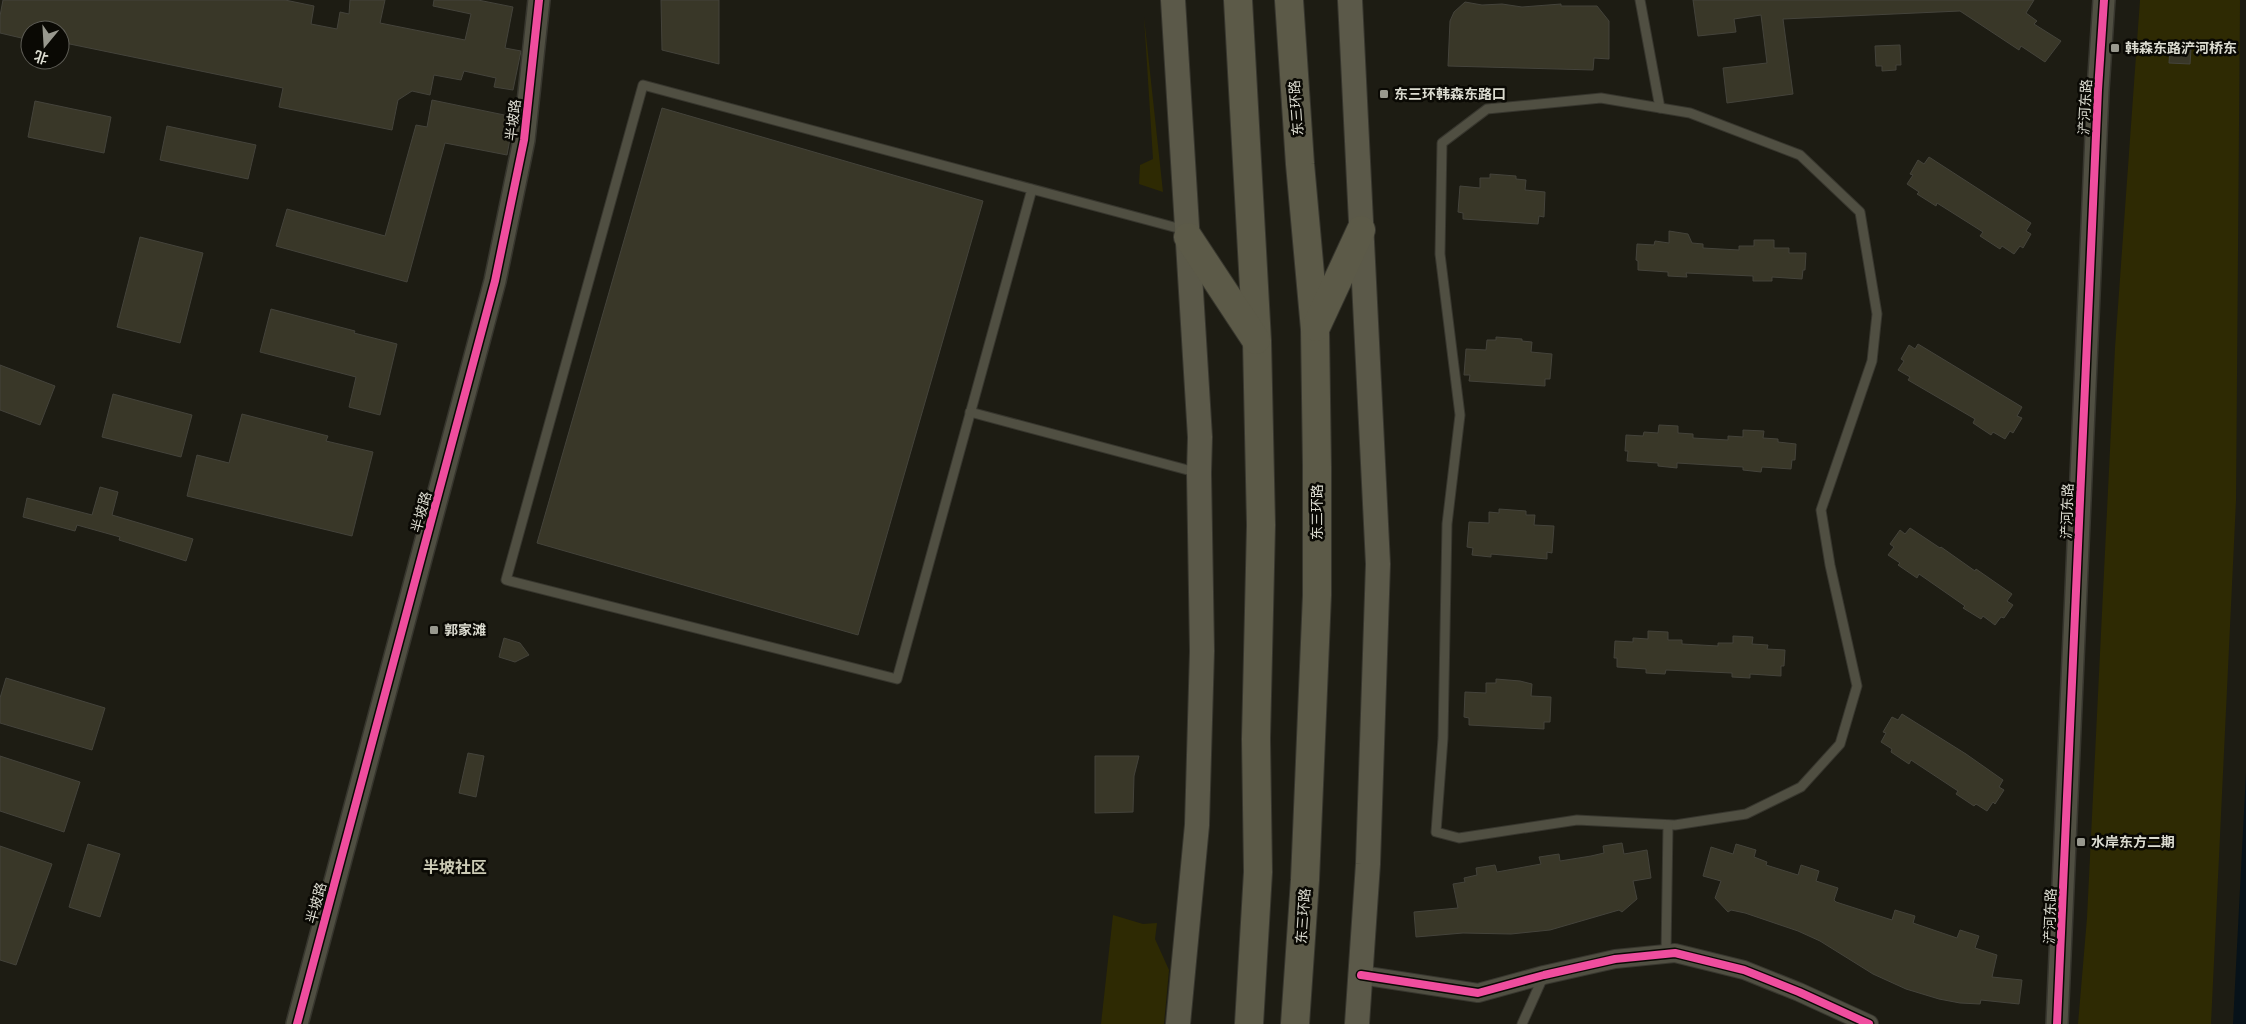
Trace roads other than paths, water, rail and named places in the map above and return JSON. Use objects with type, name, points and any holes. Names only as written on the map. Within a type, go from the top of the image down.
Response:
[{"type":"highway","points":[[1238,0],[1257,341],[1261,525],[1256,739],[1258,872],[1249,1024]]},
{"type":"highway","name":"东三环路","points":[[1289,0],[1300,164],[1315,329],[1317,595],[1305,880],[1295,1024]]},
{"type":"highway","points":[[1315,329],[1361,230]]},
{"type":"highway","points":[[1188,234],[1257,341]]},
{"type":"main road","points":[[1173,0],[1200,436],[1202,651],[1198,815],[1178,1024]]},
{"type":"main road","points":[[1350,0],[1378,564],[1368,864],[1357,1024]]},
{"type":"main road","points":[[1354,71],[1366,0]]},
{"type":"street","name":"半坡路","points":[[297,1024],[495,281],[524,140],[539,0]]},
{"type":"street","name":"浐河东路","points":[[2057,1024],[2098,90],[2104,0]]},
{"type":"street","points":[[1361,975],[1478,993],[1544,975],[1615,959],[1675,953],[1744,970],[1799,992],[1869,1024]]},
{"type":"lane","points":[[1640,0],[1660,108]]},
{"type":"lane","points":[[1032,189],[897,679],[506,580],[643,85],[1032,189],[1188,234]]},
{"type":"lane","points":[[1602,98],[1660,108],[1690,113],[1800,155],[1860,212],[1877,314],[1872,360],[1821,510],[1830,565],[1857,686],[1840,744],[1801,788],[1746,814],[1668,825],[1577,820],[1459,838],[1436,832],[1443,738],[1447,524],[1460,415],[1440,254],[1442,143],[1487,109],[1602,98]]},
{"type":"lane","points":[[970,412],[1199,473]]},
{"type":"lane","points":[[1666,954],[1668,825]]},
{"type":"lane","points":[[1522,1024],[1544,975]]},
{"type":"place","name":"韩森东路浐河桥东","points":[[2115,48]]},
{"type":"place","name":"东三环韩森东路口","points":[[1384,94]]},
{"type":"place","name":"郭家滩","points":[[434,630]]},
{"type":"place","name":"水岸东方二期","points":[[2081,842]]},
{"type":"district","name":"半坡社区","points":[[455,867]]}]
